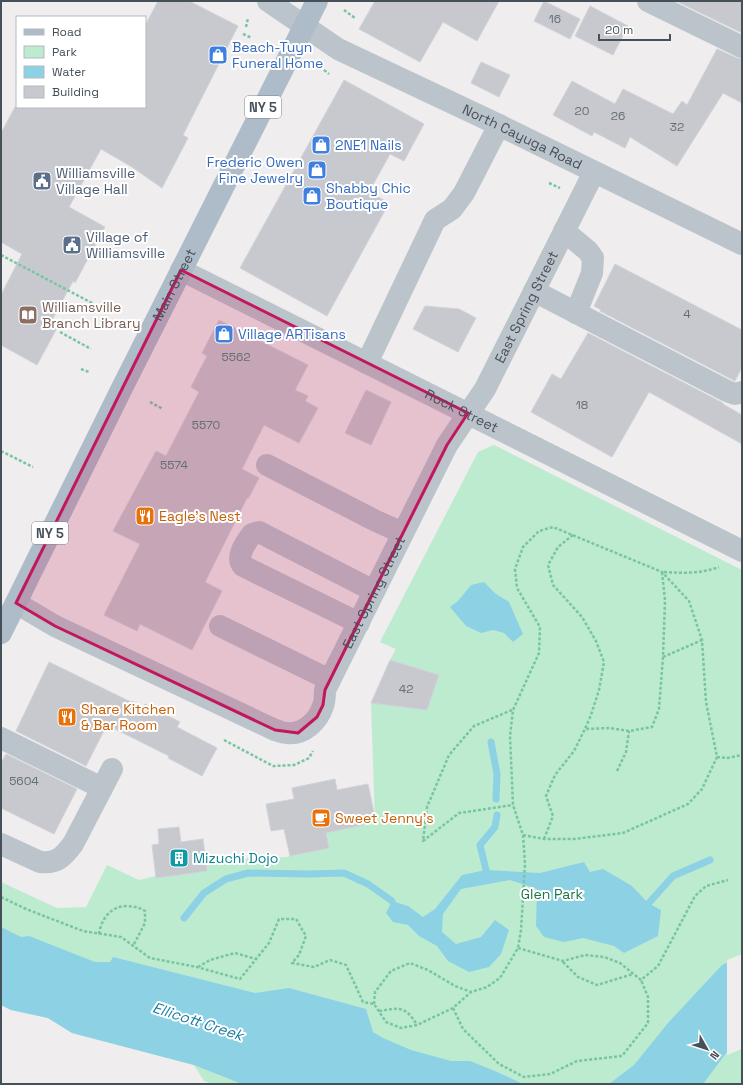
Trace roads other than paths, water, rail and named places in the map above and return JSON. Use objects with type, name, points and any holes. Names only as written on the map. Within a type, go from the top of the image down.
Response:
[{"type":"main road","name":"Main Street","points":[[1,633],[317,1]]},
{"type":"street","name":"North Cayuga Road","points":[[268,1],[338,49],[499,125],[742,244]]},
{"type":"street","points":[[648,1],[742,47]]},
{"type":"street","points":[[367,363],[435,220],[452,209],[464,192],[499,125]]},
{"type":"street","name":"East Spring Street","points":[[16,603],[55,626],[275,730],[288,734],[298,732],[311,725],[317,718],[323,705],[328,685],[447,445],[485,389],[594,172]]},
{"type":"street","points":[[564,231],[588,251],[593,258],[592,273],[576,314]]},
{"type":"street","name":"Rock Street","points":[[182,270],[742,551]]},
{"type":"street","points":[[534,291],[727,391],[735,394],[742,392]]},
{"type":"street","points":[[267,464],[376,521],[403,533]]},
{"type":"street","points":[[359,623],[243,566],[239,559],[241,552],[252,534],[259,532],[374,591]]},
{"type":"street","points":[[220,626],[328,685]]},
{"type":"street","points":[[1,738],[102,788]]},
{"type":"street","points":[[1,844],[40,862],[47,863],[59,859],[65,855],[73,844],[112,769]]},
{"type":"water","points":[[484,582],[496,594],[509,602],[523,634],[513,642],[504,633],[493,630],[481,633],[466,626],[450,607],[458,601],[471,585]]},
{"type":"water","points":[[584,862],[590,872],[603,869],[632,886],[648,903],[661,910],[658,936],[624,953],[614,946],[583,938],[564,942],[544,937],[536,926],[537,889],[510,880],[461,889],[443,914],[442,932],[456,944],[481,937],[495,920],[509,930],[501,954],[489,967],[469,972],[448,961],[437,946],[419,936],[408,925],[393,922],[386,913],[392,901],[408,906],[423,917],[435,909],[462,875],[486,870],[540,873]]},
{"type":"water","name":"Ellicott Creek","points":[[1,927],[21,937],[29,936],[95,962],[110,962],[113,957],[255,993],[289,988],[366,1009],[373,1032],[383,1038],[411,1050],[451,1061],[470,1061],[523,1084],[242,1084],[194,1065],[72,1033],[48,1018],[11,1010],[1,1005]]},
{"type":"water","points":[[742,956],[742,1047],[727,1052],[703,1084],[609,1084],[634,1065],[668,1023],[722,965]]},
{"type":"waterway","points":[[491,742],[497,774],[496,799]]},
{"type":"waterway","points":[[486,870],[480,845],[495,827],[497,815]]},
{"type":"waterway","points":[[648,904],[673,876],[710,860]]},
{"type":"waterway","points":[[184,918],[204,893],[226,879],[248,873],[344,873],[368,884],[392,901]]},
{"type":"place","name":"Beach-Tuyn Funeral Home","points":[[218,55]]},
{"type":"place","name":"2NE1 Nails","points":[[321,145]]},
{"type":"place","name":"Frederic Owen Fine Jewelry","points":[[317,170]]},
{"type":"place","name":"Williamsville Village Hall","points":[[42,181]]},
{"type":"place","name":"Shabby Chic Boutique","points":[[312,196]]},
{"type":"place","name":"Village of Williamsville","points":[[72,245]]},
{"type":"place","name":"Williamsville Branch Library","points":[[28,315]]},
{"type":"place","name":"Village ARTisans","points":[[224,334]]},
{"type":"place","name":"Eagle's Nest","points":[[145,516]]},
{"type":"place","name":"Share Kitchen & Bar Room","points":[[67,717]]},
{"type":"place","name":"Sweet Jenny's","points":[[321,818]]},
{"type":"place","name":"Mizuchi Dojo","points":[[179,858]]},
{"type":"park label","name":"Glen Park","points":[[552,894]]}]
